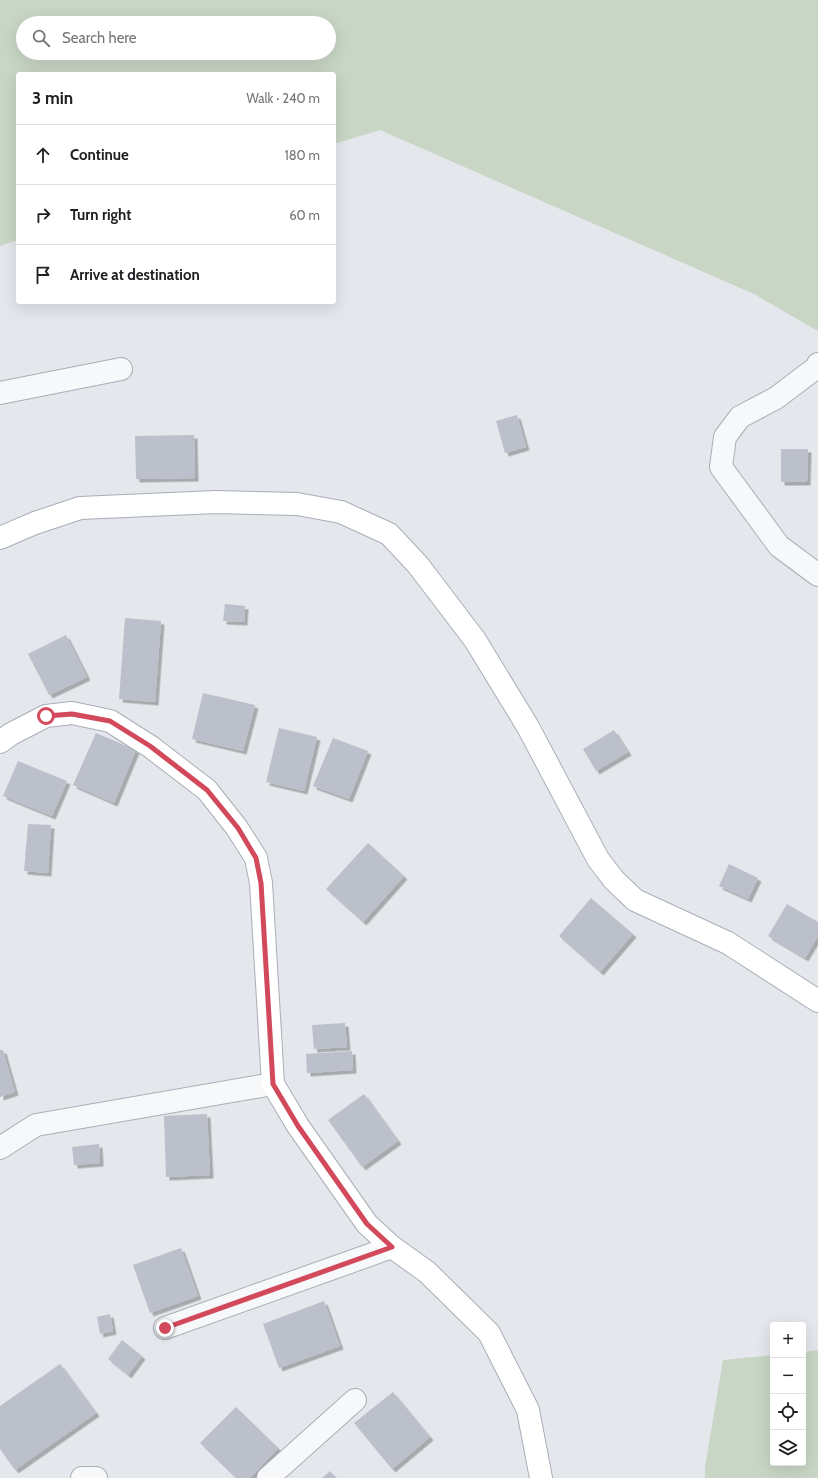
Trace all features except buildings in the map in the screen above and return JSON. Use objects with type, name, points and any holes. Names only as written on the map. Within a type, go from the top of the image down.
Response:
[{"type":"street","points":[[818,364],[817,367],[776,398],[740,417],[725,437],[721,467],[779,546],[818,575]]},
{"type":"street","points":[[0,393],[121,369]]},
{"type":"street","points":[[0,538],[35,523],[80,508],[216,502],[297,504],[341,512],[389,534],[418,566],[475,640],[528,727],[598,859],[614,880],[635,900],[728,943],[818,1002]]},
{"type":"street","points":[[0,742],[11,734],[46,716],[72,714],[110,721],[150,746],[207,790],[238,828],[256,858],[261,883],[273,1084],[298,1126],[367,1224],[392,1247],[427,1272],[489,1333],[528,1410],[541,1478]]},
{"type":"street","points":[[0,1148],[36,1125],[273,1084]]},
{"type":"street","points":[[165,1328],[392,1247]]},
{"type":"street","points":[[268,1478],[355,1400]]},
{"type":"street","points":[[82,1478],[96,1478]]},
{"type":"green space","points":[[0,0],[818,0],[818,331],[754,294],[380,130],[336,143],[336,72],[16,72],[16,241],[0,246]]},
{"type":"green space","points":[[818,1350],[818,1478],[705,1478],[705,1467],[723,1360],[770,1355],[770,1466],[806,1466],[806,1352]]},
{"type":"route","points":[[46,716],[72,714],[110,721],[150,746],[207,790],[238,828],[256,858],[261,883],[273,1084],[298,1126],[367,1224],[392,1247],[165,1328]]}]
